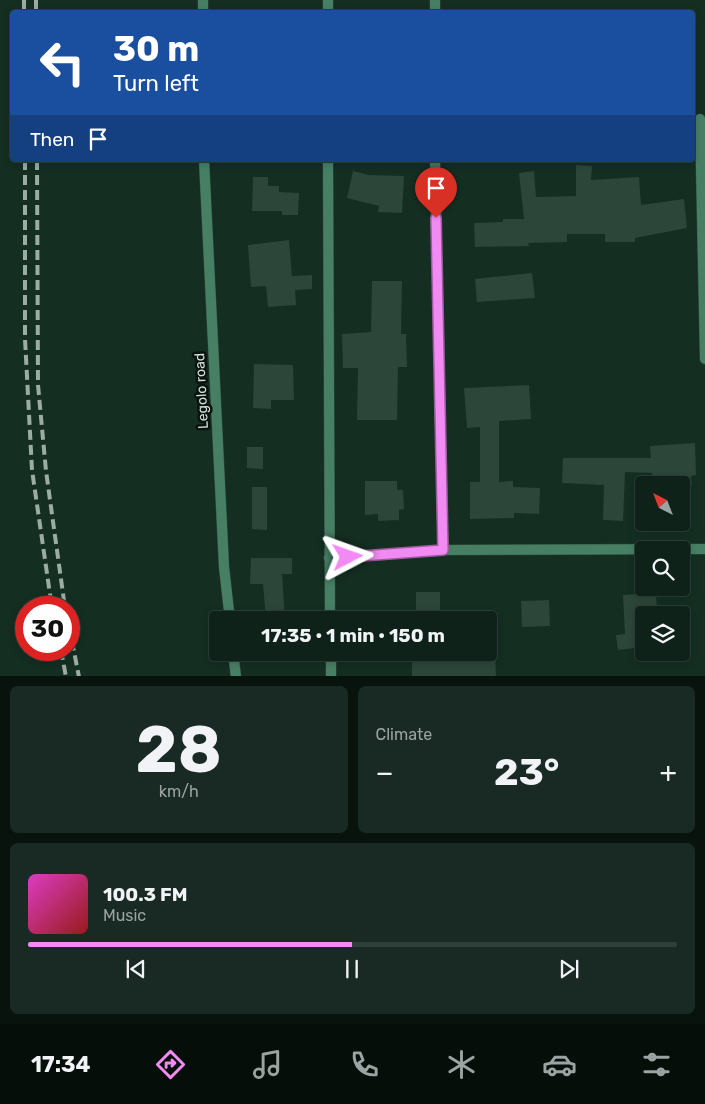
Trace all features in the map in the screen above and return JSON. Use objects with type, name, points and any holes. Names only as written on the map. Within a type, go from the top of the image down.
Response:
[{"type":"street","points":[[699,119],[705,359]]},
{"type":"street","name":"Legolo road","points":[[204,162],[224,568],[229,611]]},
{"type":"street","points":[[328,162],[330,611]]},
{"type":"street","points":[[435,162],[443,550]]},
{"type":"street","points":[[329,558],[443,550],[705,549]]},
{"type":"street","points":[[234,661],[236,676]]},
{"type":"street","points":[[331,661],[331,676]]},
{"type":"building","points":[[576,165],[592,166],[591,180],[639,177],[641,205],[684,199],[687,228],[635,238],[635,242],[605,242],[605,234],[567,234],[567,242],[528,243],[529,246],[475,247],[474,223],[503,222],[503,219],[524,219],[519,173],[534,171],[536,197],[576,196]]},
{"type":"building","points":[[353,171],[369,175],[404,176],[402,213],[378,212],[379,206],[347,198]]},
{"type":"building","points":[[253,177],[268,177],[268,186],[279,186],[279,192],[299,193],[298,215],[282,215],[282,211],[252,211]]},
{"type":"building","points":[[289,240],[292,276],[312,275],[312,289],[295,290],[296,305],[268,307],[266,286],[251,287],[248,245]]},
{"type":"building","points":[[532,273],[535,298],[477,302],[475,279]]},
{"type":"building","points":[[372,281],[402,281],[401,334],[406,334],[407,367],[398,367],[397,420],[357,420],[358,368],[343,368],[342,334],[371,332]]},
{"type":"building","points":[[254,364],[293,365],[294,400],[271,400],[271,409],[253,408]]},
{"type":"building","points":[[529,385],[531,419],[499,421],[499,482],[513,481],[513,487],[540,488],[539,514],[514,513],[514,518],[470,519],[470,482],[480,482],[480,427],[467,428],[464,388]]},
{"type":"building","points":[[695,443],[696,475],[691,476],[692,485],[690,485],[690,476],[652,476],[652,473],[625,472],[623,521],[603,520],[604,485],[562,483],[563,458],[651,458],[650,446]]},
{"type":"building","points":[[247,447],[263,447],[263,469],[247,468]]},
{"type":"building","points":[[365,481],[397,481],[397,490],[403,490],[404,509],[399,510],[399,520],[378,521],[378,514],[365,515]]},
{"type":"building","points":[[252,487],[267,487],[267,530],[252,529]]},
{"type":"building","points":[[251,558],[292,558],[292,574],[282,574],[284,611],[265,611],[263,584],[250,584]]},
{"type":"building","points":[[416,592],[440,592],[440,611],[416,611]]},
{"type":"building","points":[[623,595],[656,596],[657,606],[635,606],[635,648],[618,650],[616,635],[625,634]]},
{"type":"building","points":[[549,600],[550,626],[522,627],[521,601]]},
{"type":"building","points":[[412,661],[495,661],[496,676],[412,676]]},
{"type":"railway","points":[[24,0],[24,10]]},
{"type":"railway","points":[[36,0],[36,10]]},
{"type":"railway","points":[[25,162],[25,339],[32,470],[50,596]]},
{"type":"railway","points":[[37,162],[38,385],[46,471],[63,596]]},
{"type":"railway","points":[[63,661],[66,676]]},
{"type":"railway","points":[[76,661],[79,676]]},
{"type":"route","points":[[348,557],[443,550],[436,218]]}]
